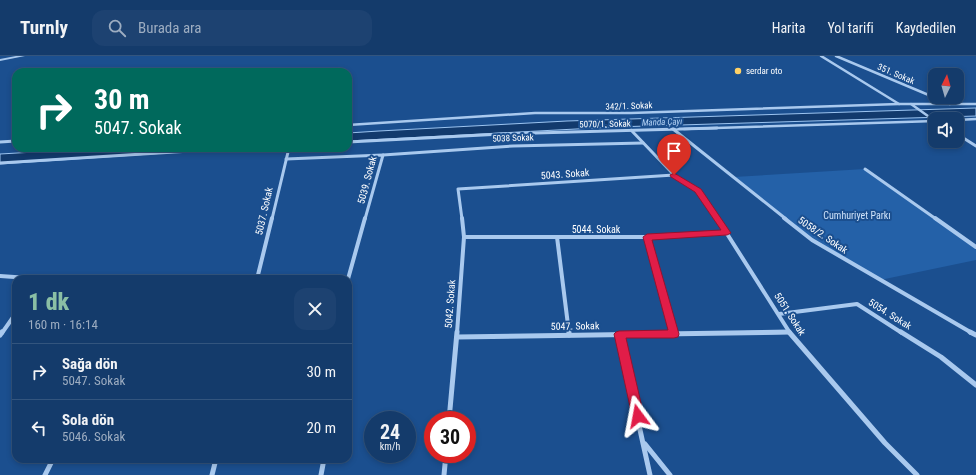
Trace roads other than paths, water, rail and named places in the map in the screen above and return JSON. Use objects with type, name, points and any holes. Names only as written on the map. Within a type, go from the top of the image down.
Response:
[{"type":"street","points":[[0,60],[23,56]]},
{"type":"street","points":[[822,56],[899,104]]},
{"type":"street","name":"351. Sokak","points":[[836,56],[952,105]]},
{"type":"street","name":"342/1. Sokak","points":[[352,125],[535,113],[631,113],[899,104],[976,104]]},
{"type":"street","points":[[911,104],[928,116]]},
{"type":"street","points":[[964,120],[976,119]]},
{"type":"street","name":"5070/1. Sokak","points":[[352,142],[502,134],[928,121]]},
{"type":"street","name":"5058/2. Sokak","points":[[673,129],[812,240],[976,336]]},
{"type":"street","name":"5051. Sokak","points":[[631,130],[674,175],[698,191],[727,233],[789,332],[885,443],[917,475]]},
{"type":"street","points":[[964,138],[976,146]]},
{"type":"street","points":[[0,142],[12,141]]},
{"type":"street","name":"5038 Sokak","points":[[383,155],[455,147],[575,143],[643,143]]},
{"type":"street","points":[[0,163],[175,152]]},
{"type":"street","name":"5037. Sokak","points":[[258,275],[288,152]]},
{"type":"street","name":"5039. Sokak","points":[[286,159],[383,155],[349,275]]},
{"type":"street","points":[[865,169],[976,247]]},
{"type":"street","name":"5043. Sokak","points":[[458,189],[674,175]]},
{"type":"street","name":"5042. Sokak","points":[[450,411],[464,237],[458,189]]},
{"type":"street","name":"5044. Sokak","points":[[464,237],[647,237],[727,233]]},
{"type":"street","points":[[557,237],[569,335]]},
{"type":"street","points":[[647,237],[674,334]]},
{"type":"street","points":[[0,276],[12,277]]},
{"type":"street","name":"5054. Sokak","points":[[779,314],[857,304],[941,357],[976,385]]},
{"type":"street","points":[[0,335],[12,318]]},
{"type":"street","name":"5047. Sokak","points":[[457,337],[789,332]]},
{"type":"street","points":[[619,334],[645,444],[650,475]]},
{"type":"street","points":[[645,444],[670,475]]},
{"type":"street","points":[[45,475],[51,463]]},
{"type":"street","points":[[212,475],[215,463]]},
{"type":"street","points":[[321,475],[323,463]]},
{"type":"street","points":[[444,475],[445,463]]},
{"type":"water","name":"Manda Çayı","points":[[976,108],[976,116],[964,116],[964,112],[928,112],[928,117],[614,127],[352,141],[352,133],[567,121]]},
{"type":"water","points":[[35,152],[181,152],[0,164],[0,154]]},
{"type":"place","name":"serdar oto","points":[[738,71]]},
{"type":"park label","name":"Cumhuriyet Parkı","points":[[857,215]]}]
